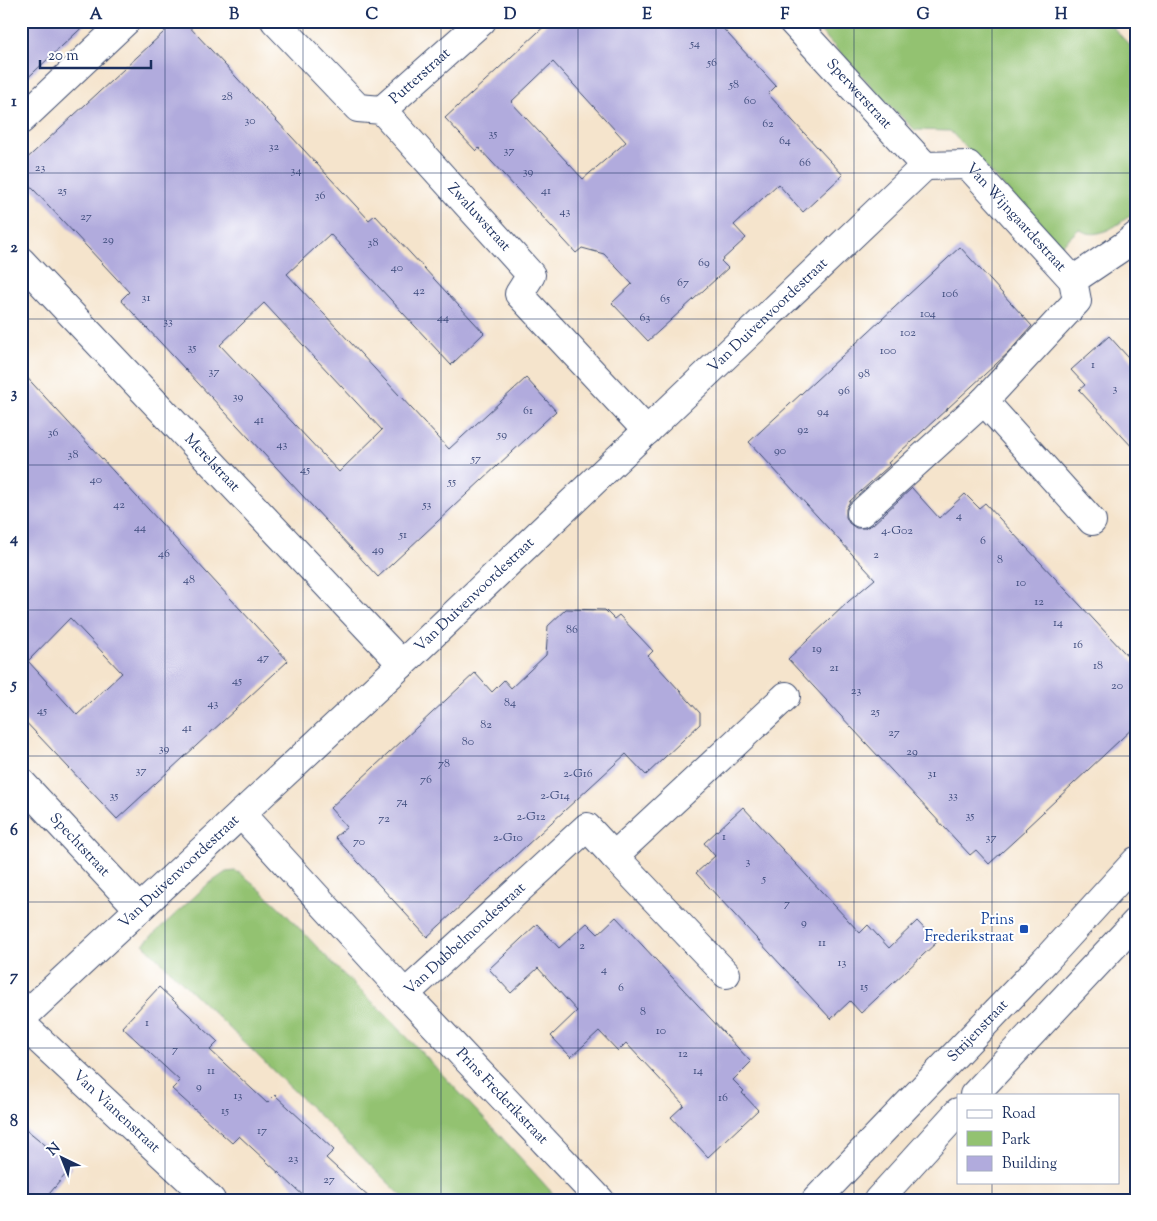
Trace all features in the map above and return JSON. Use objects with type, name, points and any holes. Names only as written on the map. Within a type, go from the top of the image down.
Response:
[{"type":"street","points":[[21,120],[126,21]]},
{"type":"street","points":[[275,21],[358,108],[382,110]]},
{"type":"street","name":"Putterstraat","points":[[382,110],[482,21]]},
{"type":"street","name":"Sperwerstraat","points":[[792,21],[925,166]]},
{"type":"street","name":"Zwaluwstraat","points":[[382,110],[531,275],[519,294],[647,431]]},
{"type":"street","name":"Van Wijngaardestraat","points":[[861,513],[984,400],[1077,301],[1073,280],[968,165],[925,166]]},
{"type":"street","name":"Van Duivenvoordestraat","points":[[21,1019],[402,664],[925,166]]},
{"type":"street","name":"Van Wijngaardestraat","points":[[1073,280],[1125,246],[1136,236]]},
{"type":"street","name":"Merelstraat","points":[[21,261],[402,664]]},
{"type":"street","points":[[984,400],[1092,521]]},
{"type":"street","points":[[614,856],[786,696]]},
{"type":"street","name":"Spechtstraat","points":[[21,782],[139,909]]},
{"type":"street","name":"Van Dubbelmondestraat","points":[[241,814],[406,994],[587,827],[726,974]]},
{"type":"street","name":"Strijenstraat","points":[[816,1200],[1044,962],[1136,861]]},
{"type":"street","points":[[975,1094],[1136,922]]},
{"type":"street","name":"Prins Frederikstraat","points":[[406,994],[600,1200]]},
{"type":"street","name":"Van Vianenstraat","points":[[21,1023],[211,1200]]},
{"type":"street","points":[[878,1200],[957,1113]]},
{"type":"green space","points":[[811,21],[1107,21],[1136,52],[1136,211],[1116,225],[1101,232],[1094,234],[1086,233],[1079,229],[1061,246],[950,131],[915,130],[888,104]]},
{"type":"green space","points":[[235,871],[254,884],[281,909],[336,967],[390,1019],[557,1198],[555,1200],[406,1200],[143,944],[207,885],[226,872]]},
{"type":"building","points":[[21,21],[89,21],[21,84]]},
{"type":"building","points":[[176,21],[184,21],[369,220],[375,215],[484,333],[451,365],[330,234],[287,274],[449,449],[526,378],[556,411],[378,577],[121,300],[129,292],[21,176],[21,164]],"holes":[[[264,303],[382,430],[339,472],[220,345]]]},
{"type":"building","points":[[550,21],[716,21],[776,86],[768,94],[843,175],[803,212],[778,184],[734,225],[746,238],[721,261],[728,268],[648,341],[612,303],[632,284],[604,254],[582,248],[576,253],[479,148],[476,151],[445,118]],"holes":[[[553,62],[626,142],[583,179],[511,102]]]},
{"type":"building","points":[[960,247],[1032,326],[1008,353],[888,463],[890,465],[850,501],[846,509],[846,517],[849,523],[856,528],[865,528],[872,525],[912,488],[939,518],[965,494],[979,508],[985,503],[1136,665],[1136,725],[989,864],[976,850],[970,855],[788,659],[875,579],[749,442]]},
{"type":"building","points":[[1109,336],[1136,366],[1136,451],[1079,390],[1085,385],[1071,370]]},
{"type":"building","points":[[21,371],[288,661],[117,819],[21,717]],"holes":[[[70,618],[122,673],[77,715],[28,661]]]},
{"type":"building","points":[[566,609],[605,610],[614,619],[619,615],[653,651],[648,656],[700,713],[700,724],[646,775],[626,754],[427,937],[335,837],[347,827],[330,808],[475,673],[492,692],[504,680],[511,688],[546,655],[548,626]]},
{"type":"building","points":[[743,807],[860,933],[868,925],[889,948],[917,921],[937,942],[861,1013],[850,1001],[831,1019],[696,873],[715,856],[704,843]]},
{"type":"building","points":[[616,917],[751,1062],[733,1080],[758,1110],[708,1157],[671,1117],[684,1105],[626,1043],[618,1051],[599,1031],[571,1057],[551,1036],[577,1011],[538,968],[511,993],[489,969],[537,924],[559,948],[587,923],[598,934]]},
{"type":"building","points":[[159,987],[218,1042],[210,1050],[267,1103],[275,1095],[334,1150],[326,1158],[372,1200],[308,1200],[239,1136],[232,1143],[172,1089],[180,1081],[122,1027]]},
{"type":"building","points":[[21,1125],[72,1167],[44,1200],[21,1200]]},
{"type":"place","name":"Prins Frederikstraat","points":[[1024,929]]}]
